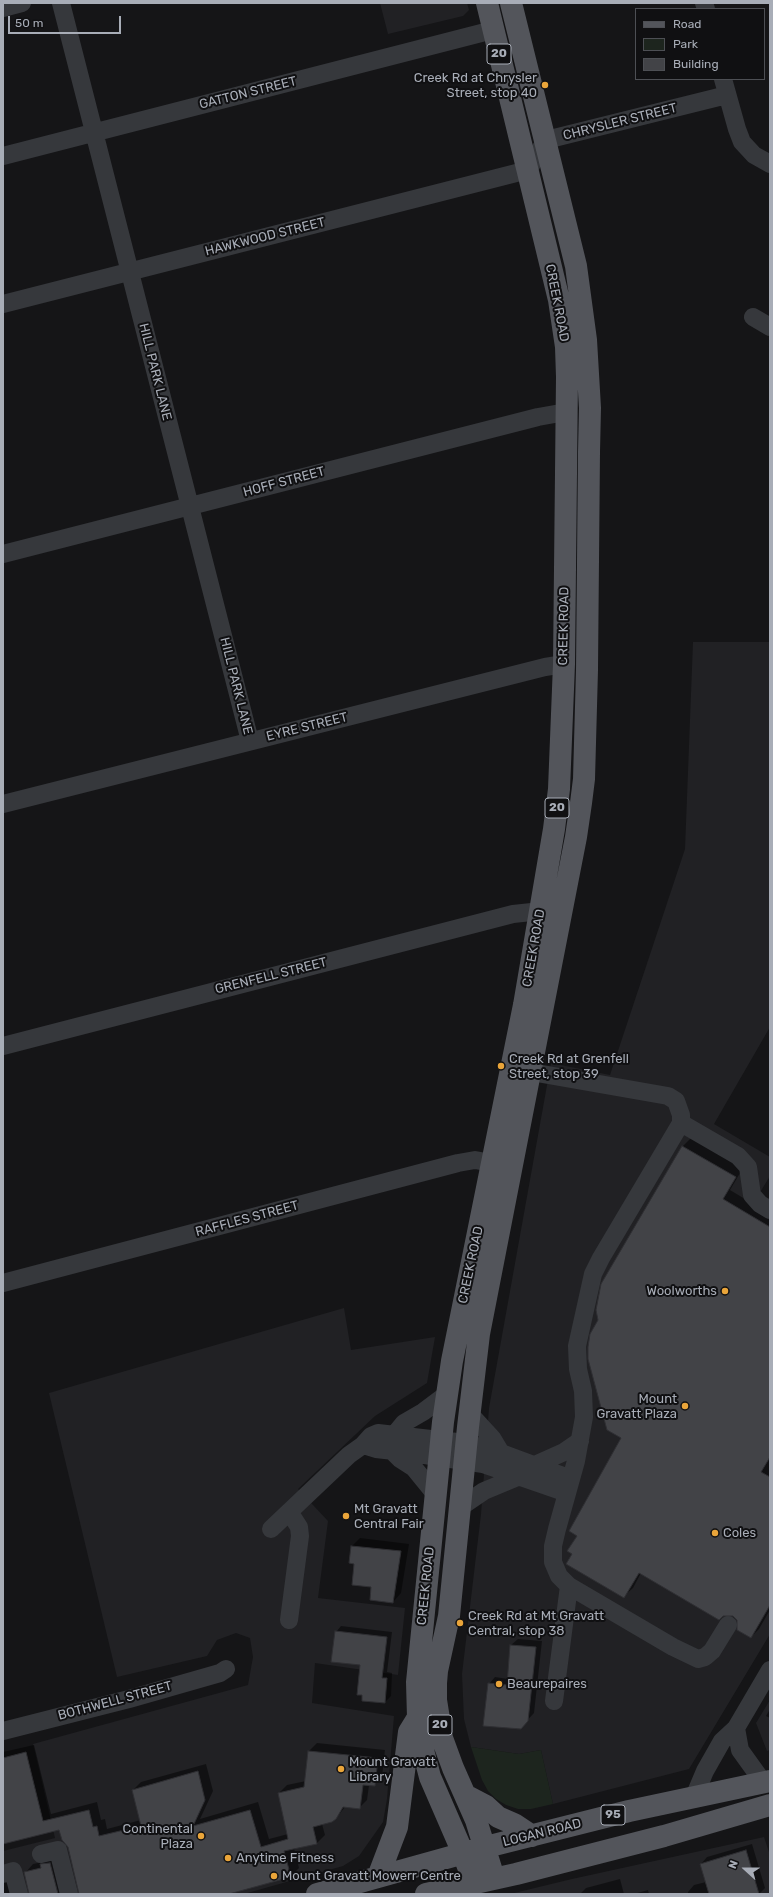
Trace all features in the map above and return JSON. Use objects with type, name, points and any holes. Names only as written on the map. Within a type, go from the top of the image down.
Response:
[{"type":"main road","name":"CREEK ROAD","points":[[484,1881],[463,1853],[430,1777],[424,1754],[418,1718],[418,1667],[440,1448],[447,1394],[460,1320],[524,1004],[541,911],[559,789],[564,664],[566,412],[566,347],[559,300],[487,3]]},
{"type":"main road","name":"CREEK ROAD","points":[[484,1881],[486,1847],[442,1738],[436,1700],[437,1671],[449,1616],[469,1413],[481,1327],[579,817],[584,779],[587,670],[590,408],[586,340],[576,266],[511,3]]},
{"type":"main road","points":[[378,1877],[397,1827],[409,1732],[418,1718]]},
{"type":"main road","name":"LOGAN ROAD","points":[[321,1893],[463,1853],[628,1811],[766,1782]]},
{"type":"main road","points":[[465,1795],[486,1806],[498,1817],[514,1824],[532,1836]]},
{"type":"main road","points":[[426,1894],[664,1836],[770,1805]]},
{"type":"street","name":"HILL PARK LANE","points":[[61,3],[250,741]]},
{"type":"street","name":"GATTON STREET","points":[[3,156],[493,30]]},
{"type":"street","name":"CHRYSLER STREET","points":[[528,170],[546,140],[725,87]]},
{"type":"street","points":[[725,87],[742,142],[754,155],[770,164]]},
{"type":"street","name":"HAWKWOOD STREET","points":[[3,304],[528,170]]},
{"type":"street","points":[[753,317],[770,327]]},
{"type":"street","name":"HOFF STREET","points":[[3,554],[531,418],[566,412]]},
{"type":"street","name":"EYRE STREET","points":[[3,804],[545,667],[564,664]]},
{"type":"street","name":"GRENFELL STREET","points":[[3,1046],[513,914],[541,911]]},
{"type":"street","points":[[531,1072],[668,1096],[676,1101],[682,1115],[681,1123],[593,1274],[578,1346],[578,1369],[584,1404],[580,1441],[553,1546],[553,1562],[559,1576],[569,1586],[679,1650],[698,1659],[705,1657],[712,1651],[728,1625]]},
{"type":"street","points":[[681,1123],[738,1156],[748,1167],[752,1195],[760,1204],[770,1210]]},
{"type":"street","name":"RAFFLES STREET","points":[[3,1283],[458,1164],[475,1160],[492,1163]]},
{"type":"street","points":[[436,1496],[414,1468],[400,1459],[394,1443],[404,1422],[423,1412],[447,1394]]},
{"type":"street","points":[[469,1413],[492,1438],[501,1453]]},
{"type":"street","points":[[535,1465],[564,1452],[580,1441]]},
{"type":"street","points":[[271,1529],[290,1513],[349,1455],[362,1446],[394,1443],[465,1452],[501,1453],[535,1465],[569,1486]]},
{"type":"street","points":[[465,1452],[483,1464],[520,1476],[569,1486]]},
{"type":"street","points":[[459,1508],[484,1491],[520,1476]]},
{"type":"street","points":[[289,1620],[300,1536],[299,1527],[290,1513]]},
{"type":"street","points":[[554,1701],[569,1586]]},
{"type":"street","name":"BOTHWELL STREET","points":[[3,1731],[129,1699],[220,1673],[226,1669]]},
{"type":"street","points":[[694,1797],[705,1771],[722,1741],[736,1728],[770,1670]]},
{"type":"street","points":[[736,1728],[740,1750],[766,1782]]},
{"type":"street","points":[[41,1854],[58,1850],[69,1894]]},
{"type":"street","points":[[3,1874],[13,1871],[19,1894]]},
{"type":"shaded area","points":[[380,3],[467,3],[469,10],[463,16],[388,34]]},
{"type":"shaded area","name":"Mount Gravatt Plaza","points":[[693,642],[770,642],[770,1027],[714,1124],[770,1157],[770,1176],[759,1194],[770,1200],[770,1634],[689,1769],[553,1804],[541,1750],[519,1754],[471,1747],[464,1719],[462,1674],[481,1514],[489,1408],[551,1063],[610,1075],[685,849]]},
{"type":"shaded area","points":[[344,1308],[351,1350],[435,1337],[427,1383],[375,1416],[298,1489],[328,1521],[318,1598],[405,1608],[398,1675],[315,1663],[312,1703],[394,1716],[387,1799],[383,1822],[359,1856],[343,1866],[244,1894],[3,1894],[3,1851],[55,1838],[33,1744],[248,1685],[253,1657],[250,1638],[236,1633],[217,1640],[207,1656],[117,1677],[49,1393]]},
{"type":"shaded area","points":[[770,1700],[770,1750],[767,1751],[756,1723]]},
{"type":"shaded area","points":[[764,1837],[770,1855],[770,1894],[510,1894],[572,1879]]},
{"type":"green space","points":[[471,1747],[519,1754],[541,1750],[553,1804],[531,1809],[518,1809],[506,1805],[496,1799],[488,1791],[482,1780]]},
{"type":"building","name":"Mount Gravatt Plaza","points":[[682,1146],[736,1177],[723,1199],[770,1227],[770,1457],[761,1472],[770,1477],[770,1605],[751,1638],[737,1630],[737,1620],[733,1616],[723,1616],[719,1620],[639,1573],[624,1598],[566,1564],[572,1554],[567,1551],[577,1536],[569,1531],[621,1438],[607,1430],[588,1359],[590,1334],[598,1320],[596,1310],[601,1284]]},
{"type":"building","points":[[351,1546],[401,1551],[393,1603],[370,1600],[371,1587],[352,1585],[354,1564],[349,1563]]},
{"type":"building","points":[[335,1631],[387,1637],[382,1678],[387,1678],[385,1703],[362,1701],[362,1695],[357,1695],[360,1665],[331,1662]]},
{"type":"building","points":[[510,1645],[536,1647],[528,1721],[521,1729],[483,1726],[488,1683],[507,1685]]},
{"type":"building","points":[[308,1751],[378,1758],[375,1786],[363,1785],[360,1809],[343,1807],[336,1819],[332,1822],[313,1827],[317,1844],[284,1851],[291,1877],[229,1894],[79,1894],[68,1847],[62,1840],[59,1830],[3,1844],[3,1758],[26,1752],[43,1821],[89,1810],[93,1827],[97,1826],[99,1836],[141,1826],[132,1790],[198,1771],[205,1800],[193,1826],[250,1810],[261,1847],[288,1839],[278,1793],[304,1787]]},
{"type":"building","points":[[746,1850],[759,1894],[709,1894],[700,1864]]},
{"type":"building","points":[[50,1863],[58,1894],[29,1894],[24,1872],[41,1868],[40,1864]]},
{"type":"place","name":"Creek Rd at Chrysler Street, stop 40","points":[[545,85]]},
{"type":"place","name":"Creek Rd at Grenfell Street, stop 39","points":[[501,1066]]},
{"type":"place","name":"Woolworths","points":[[725,1291]]},
{"type":"place","name":"Mount Gravatt Plaza","points":[[685,1406]]},
{"type":"place","name":"Mt Gravatt Central Fair","points":[[346,1516]]},
{"type":"place","name":"Coles","points":[[715,1533]]},
{"type":"place","name":"Creek Rd at Mt Gravatt Central, stop 38","points":[[460,1623]]},
{"type":"place","name":"Beaurepaires","points":[[499,1684]]},
{"type":"place","name":"Mount Gravatt Library","points":[[341,1769]]},
{"type":"place","name":"Continental Plaza","points":[[201,1836]]},
{"type":"place","name":"Anytime Fitness","points":[[228,1858]]},
{"type":"place","name":"Mount Gravatt Mowerr Centre","points":[[274,1876]]}]
